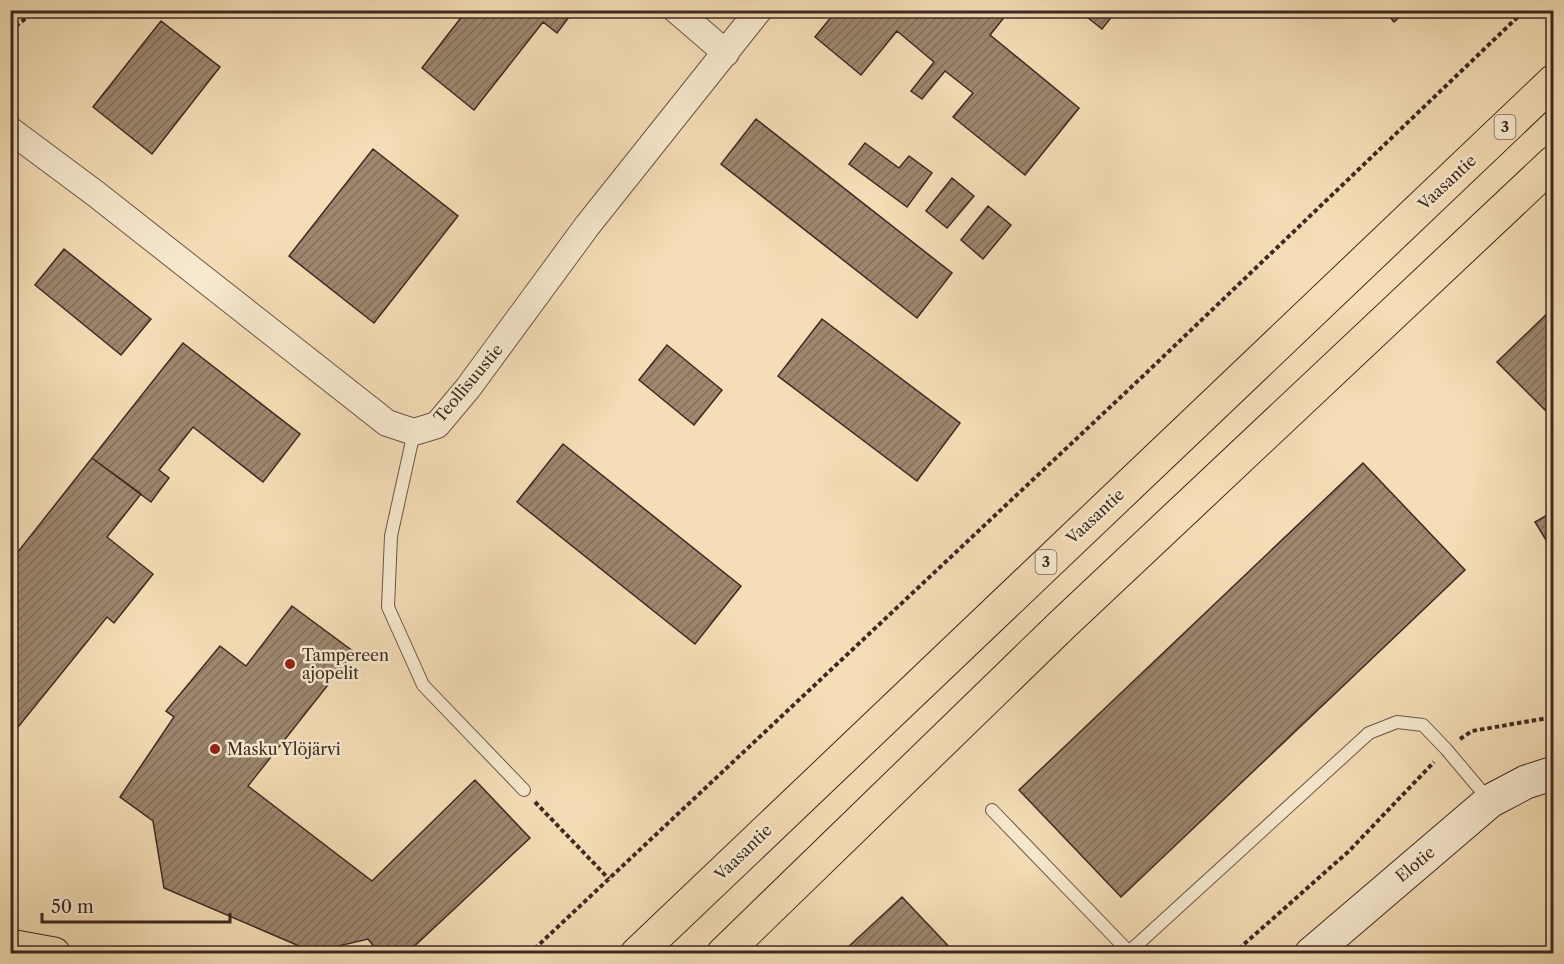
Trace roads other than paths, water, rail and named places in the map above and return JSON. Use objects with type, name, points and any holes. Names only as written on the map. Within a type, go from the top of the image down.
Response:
[{"type":"highway","name":"Vaasantie","points":[[638,954],[1038,570],[1554,81]]},
{"type":"highway","points":[[723,954],[1063,624],[1554,162]]},
{"type":"highway","points":[[10,946],[54,954]]},
{"type":"main road","name":"Elotie","points":[[1311,954],[1490,801],[1540,777],[1554,760]]},
{"type":"street","points":[[676,10],[726,53]]},
{"type":"street","name":"Teollisuustie","points":[[10,130],[96,194],[387,423],[414,432],[437,425],[468,388],[587,226],[759,10]]},
{"type":"lane","points":[[414,432],[391,536],[388,607],[423,685],[524,790]]},
{"type":"lane","points":[[992,810],[1129,952],[1369,733],[1397,722],[1423,725],[1490,801]]},
{"type":"place","name":"Tampereen ajopelit","points":[[290,664]]},
{"type":"place","name":"Masku Ylöjärvi","points":[[215,749]]}]
